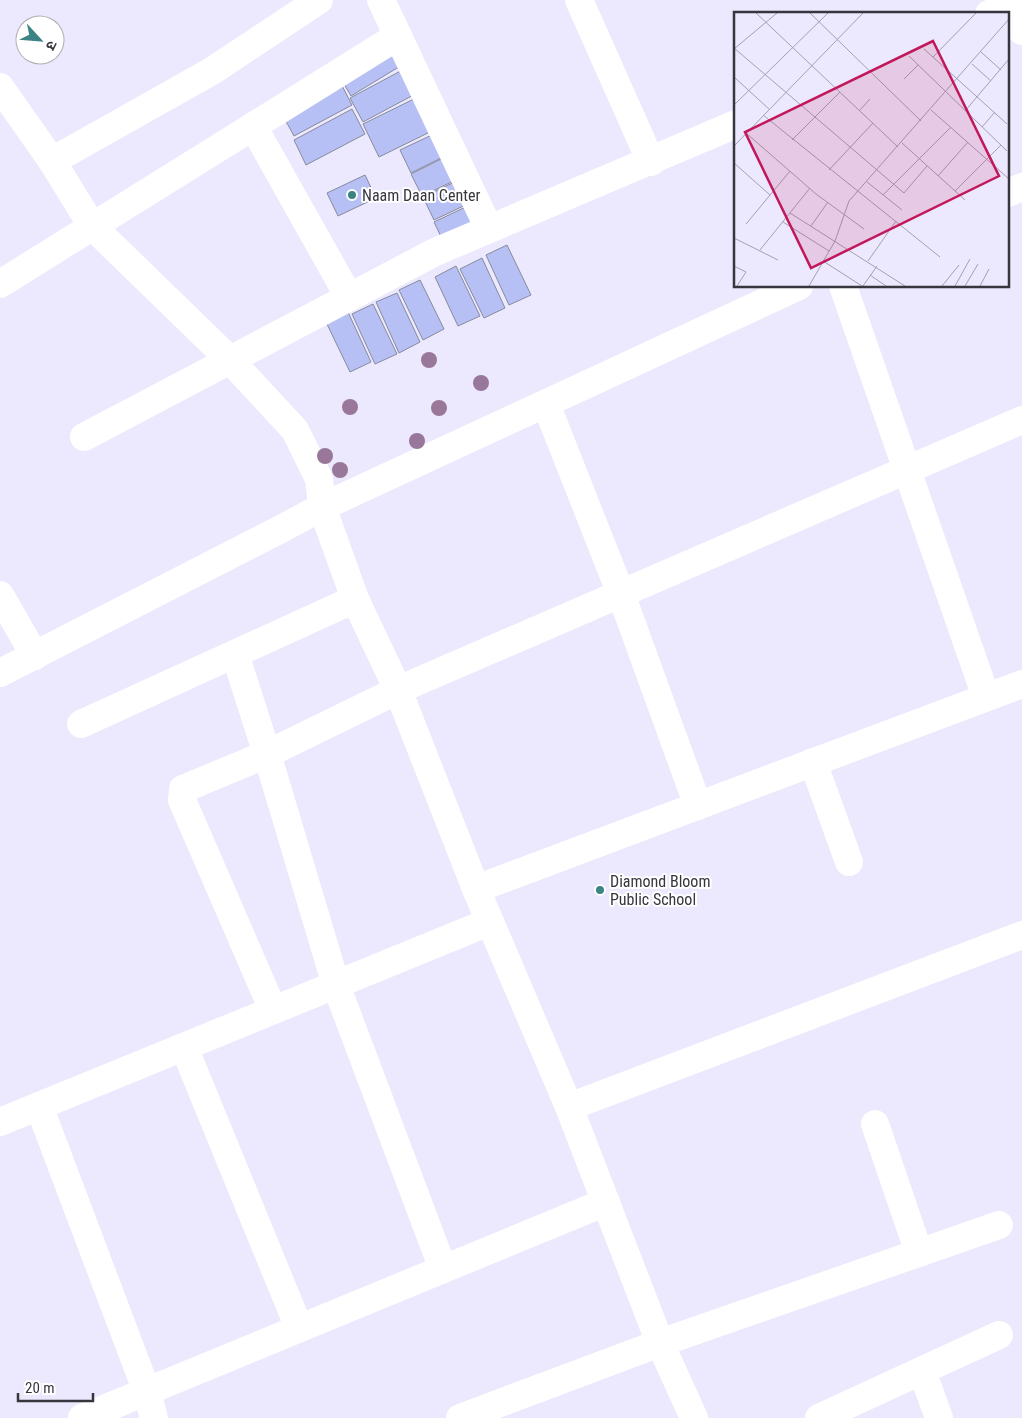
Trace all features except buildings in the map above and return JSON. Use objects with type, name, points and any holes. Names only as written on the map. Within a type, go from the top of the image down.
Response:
[{"type":"street","points":[[52,161],[212,71],[319,0]]},
{"type":"street","points":[[381,0],[489,229]]},
{"type":"street","points":[[579,0],[651,162]]},
{"type":"street","points":[[1010,14],[1022,31]]},
{"type":"street","points":[[0,284],[398,36]]},
{"type":"street","points":[[2,94],[52,161],[92,226],[230,360],[294,430],[319,479],[322,507],[355,599],[398,690],[489,922],[569,1107],[660,1343],[694,1418]]},
{"type":"street","points":[[84,437],[433,253],[651,162],[734,125]]},
{"type":"street","points":[[253,126],[349,297]]},
{"type":"street","points":[[1010,192],[1022,187]]},
{"type":"street","points":[[0,674],[322,507],[795,288]]},
{"type":"street","points":[[844,288],[986,698]]},
{"type":"street","points":[[546,404],[621,594],[698,806]]},
{"type":"street","points":[[273,1010],[182,800],[184,789],[267,754],[398,690],[1022,420]]},
{"type":"street","points":[[0,595],[34,656]]},
{"type":"street","points":[[81,724],[355,599]]},
{"type":"street","points":[[235,654],[336,985],[443,1269]]},
{"type":"street","points":[[476,890],[1022,684]]},
{"type":"street","points":[[813,762],[849,862]]},
{"type":"street","points":[[0,1122],[489,922]]},
{"type":"street","points":[[569,1107],[1022,935]]},
{"type":"street","points":[[184,1047],[299,1328]]},
{"type":"street","points":[[39,1106],[147,1392],[154,1418]]},
{"type":"street","points":[[875,1124],[919,1253]]},
{"type":"street","points":[[82,1418],[606,1202]]},
{"type":"street","points":[[460,1418],[504,1410],[660,1343],[999,1225]]},
{"type":"street","points":[[818,1418],[999,1335]]},
{"type":"street","points":[[922,1371],[939,1418]]},
{"type":"place","name":"Naam Daan Center","points":[[352,195]]},
{"type":"place","name":"Diamond Bloom Public School","points":[[600,890]]}]
